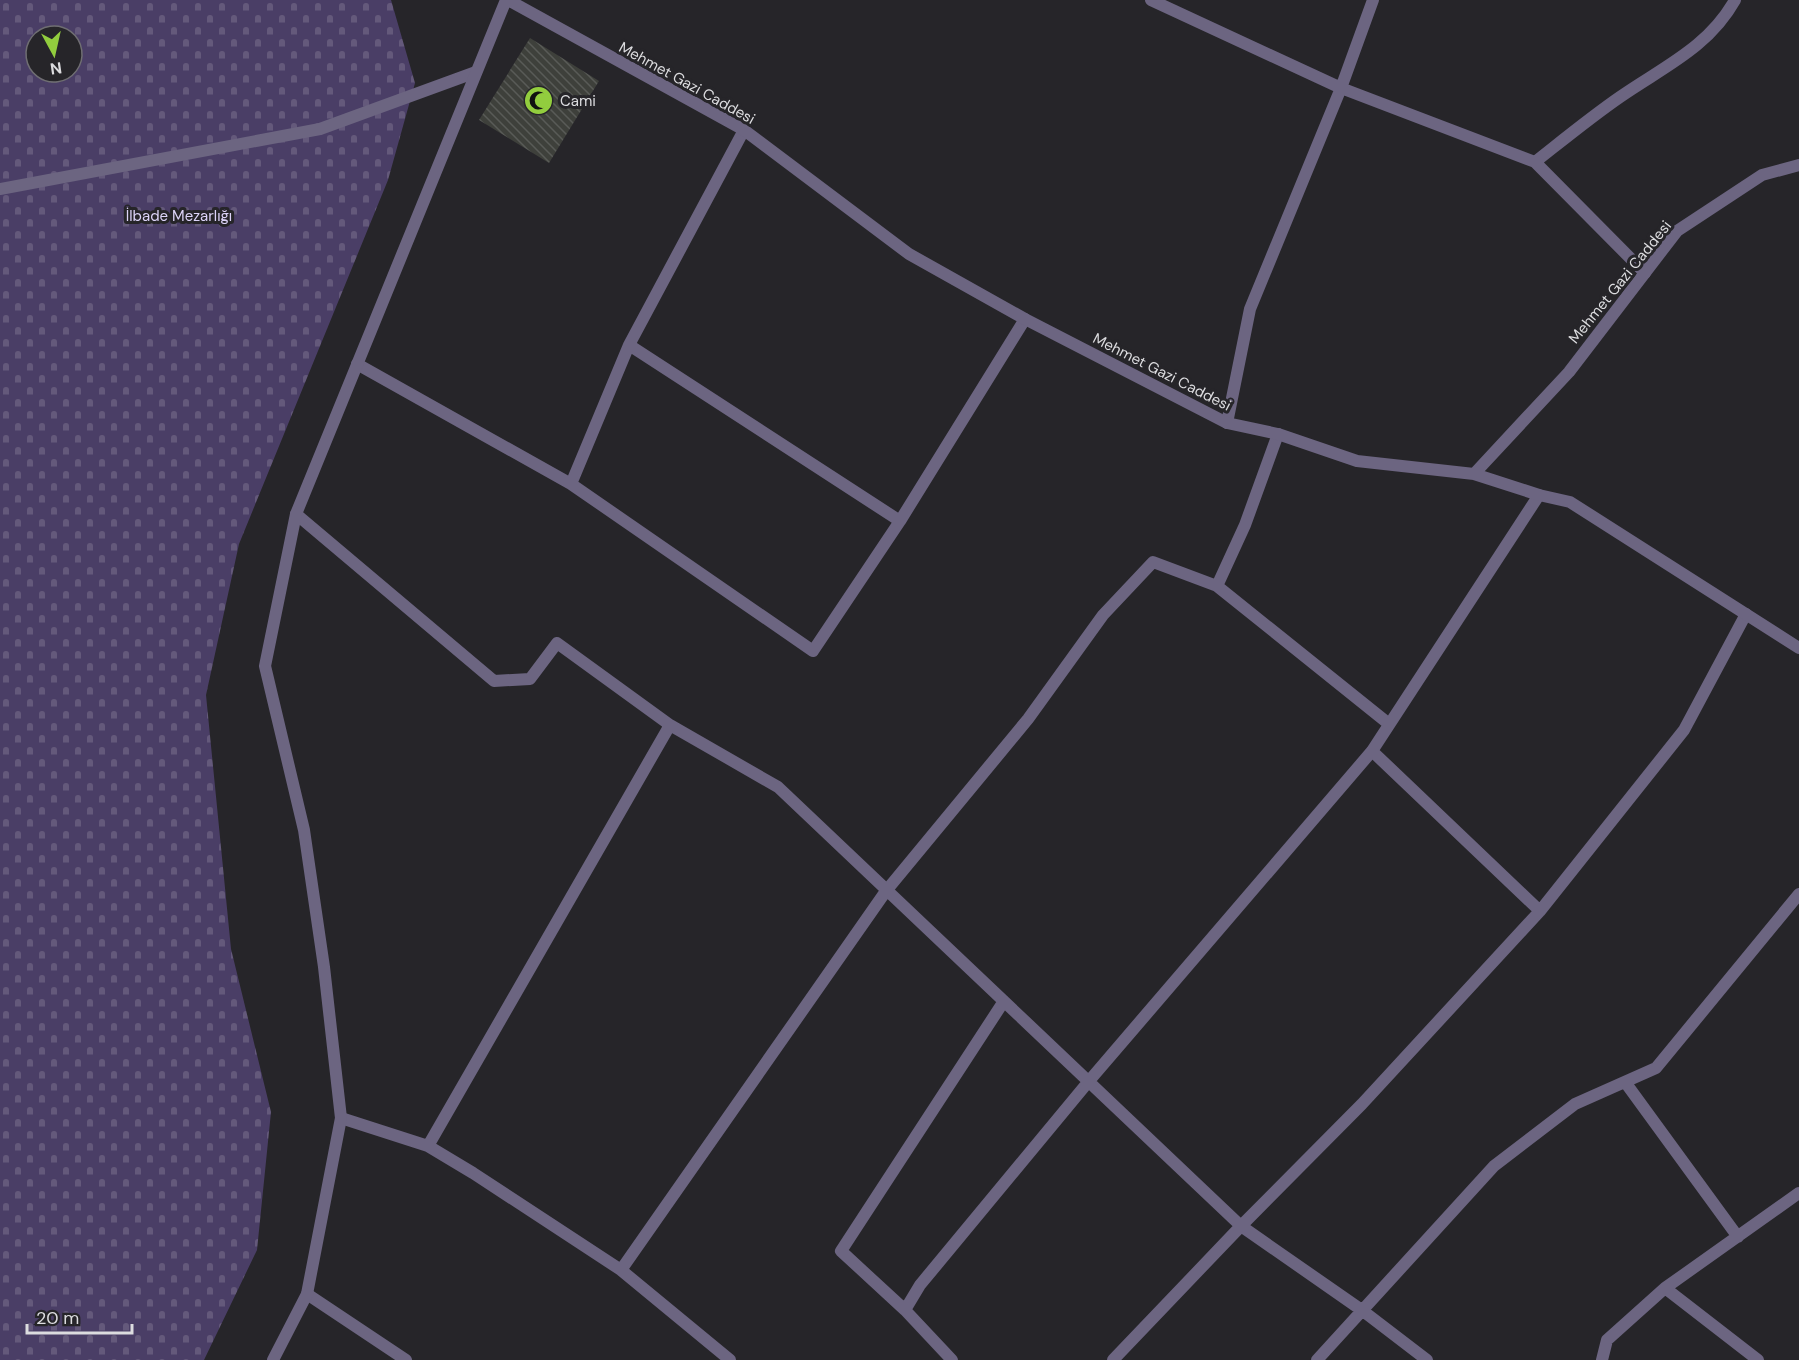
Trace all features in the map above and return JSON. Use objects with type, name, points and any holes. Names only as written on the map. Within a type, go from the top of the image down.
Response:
[{"type":"street","points":[[273,1360],[307,1294],[341,1118],[324,967],[304,830],[266,666],[296,514],[507,0]]},
{"type":"street","name":"Mehmet Gazi Caddesi","points":[[507,0],[744,130],[909,254],[1025,319],[1227,423],[1278,434],[1357,461],[1474,474],[1569,372],[1677,231],[1762,175],[1799,165]]},
{"type":"street","points":[[1151,0],[1341,88],[1535,162],[1645,273]]},
{"type":"street","points":[[1227,423],[1250,309],[1341,88],[1374,0]]},
{"type":"street","points":[[1535,162],[1619,98],[1698,46],[1726,16],[1735,0]]},
{"type":"street","points":[[0,189],[320,129],[476,72]]},
{"type":"street","points":[[571,484],[629,345],[744,130]]},
{"type":"street","points":[[357,364],[571,484],[813,651],[900,521],[1025,319]]},
{"type":"street","points":[[629,345],[900,521]]},
{"type":"street","points":[[1217,585],[1245,525],[1278,434]]},
{"type":"street","points":[[1474,474],[1539,495],[1570,502],[1799,648]]},
{"type":"street","points":[[905,1310],[920,1285],[1089,1081],[1372,751],[1539,495]]},
{"type":"street","points":[[296,514],[494,681],[530,679],[556,643],[670,725],[778,787],[1241,1226],[1363,1311],[1427,1360]]},
{"type":"street","points":[[621,1270],[886,891],[1028,718],[1103,615],[1153,562],[1217,585],[1389,724]]},
{"type":"street","points":[[1113,1360],[1362,1104],[1540,911],[1684,730],[1746,614]]},
{"type":"street","points":[[428,1146],[670,725]]},
{"type":"street","points":[[1372,751],[1540,911]]},
{"type":"street","points":[[1317,1360],[1494,1166],[1575,1104],[1656,1068],[1799,894]]},
{"type":"street","points":[[952,1360],[905,1310],[841,1251],[1004,1001]]},
{"type":"street","points":[[1625,1082],[1738,1237]]},
{"type":"street","points":[[341,1118],[428,1146],[621,1270],[730,1360]]},
{"type":"street","points":[[1602,1360],[1607,1340],[1665,1288],[1799,1193]]},
{"type":"street","points":[[1665,1288],[1758,1360]]},
{"type":"street","points":[[307,1294],[406,1360]]},
{"type":"green space","name":"İlbade Mezarlığı","points":[[0,0],[391,0],[415,83],[388,180],[239,544],[206,695],[231,949],[271,1112],[257,1250],[204,1360],[0,1360]]},
{"type":"building","name":"Cami","points":[[530,38],[599,81],[549,163],[479,120]]},
{"type":"place","name":"Cami","points":[[539,101]]}]
